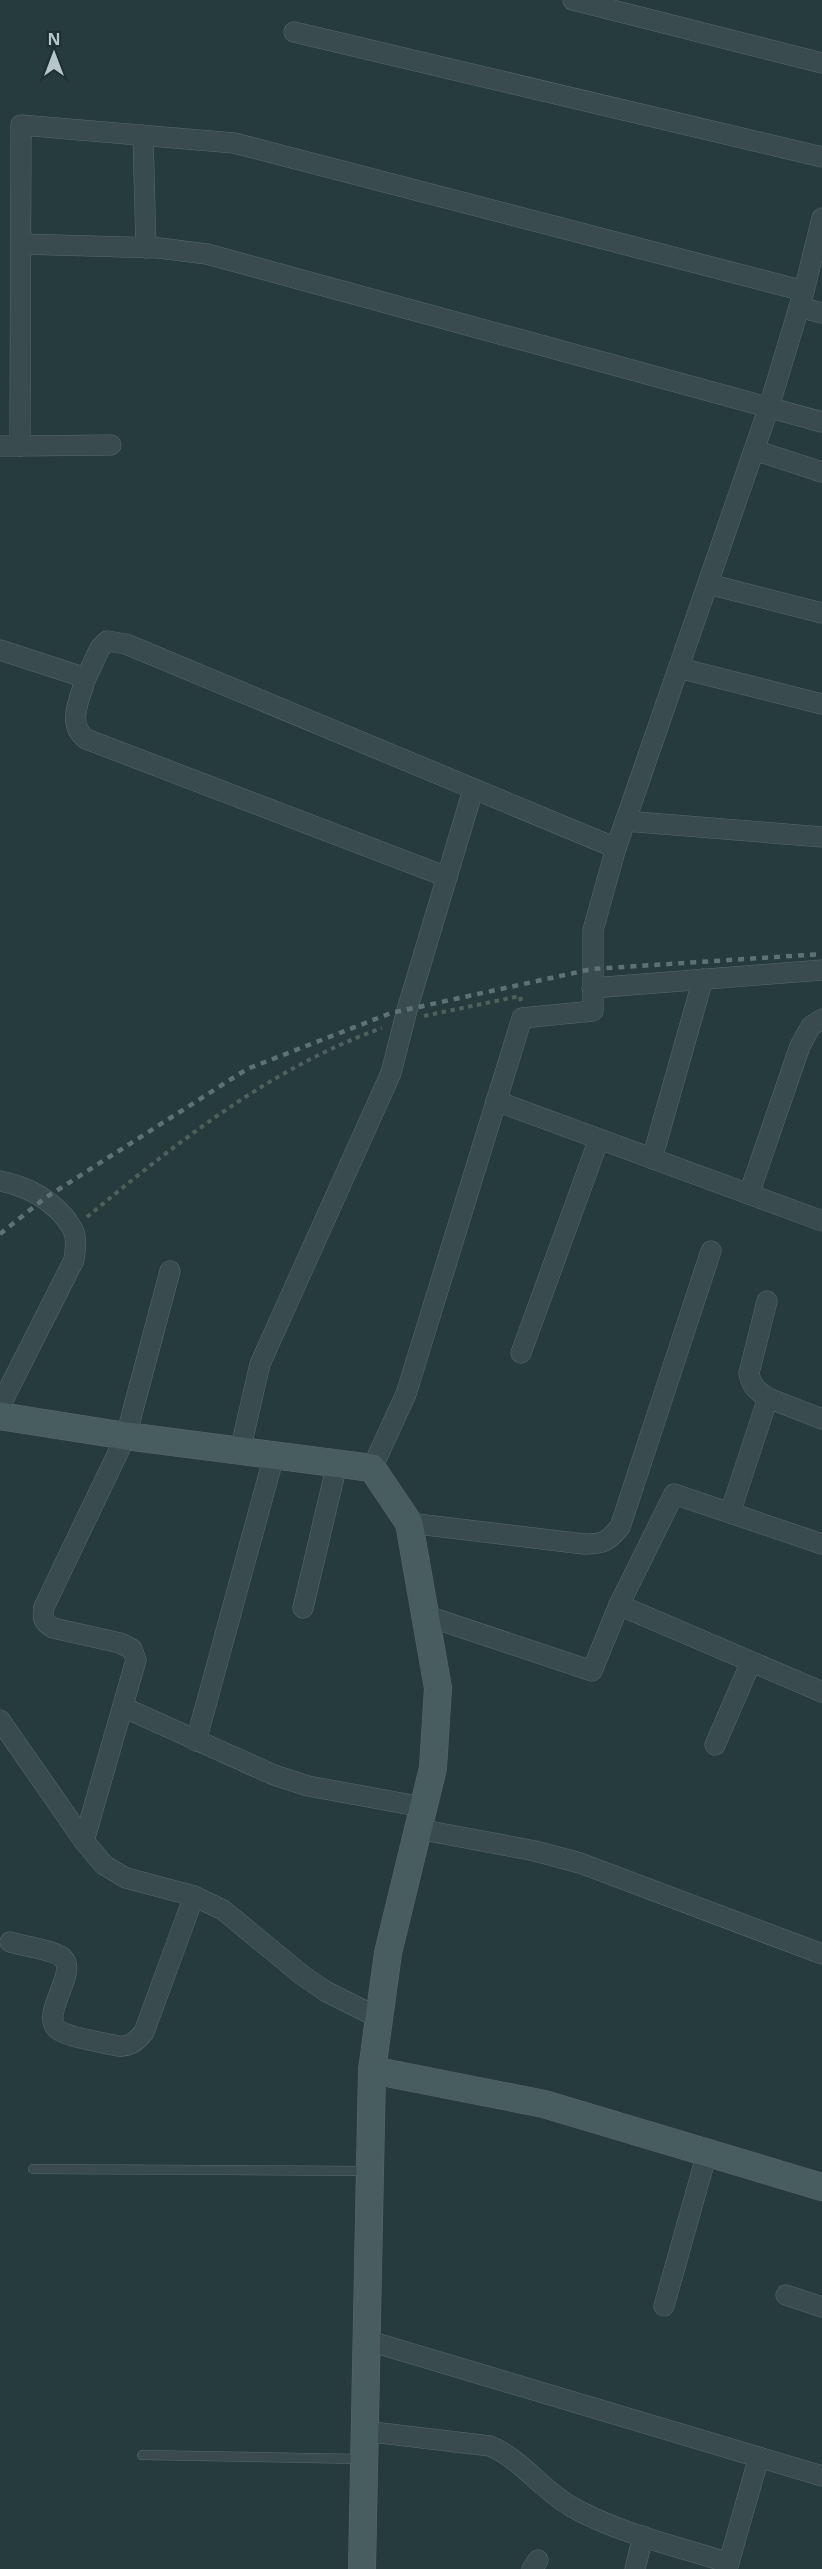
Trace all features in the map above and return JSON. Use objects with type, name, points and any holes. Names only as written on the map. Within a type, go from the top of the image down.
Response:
[{"type":"street","points":[[573,0],[822,63]]},
{"type":"street","points":[[294,32],[822,157]]},
{"type":"street","points":[[111,445],[10,446],[21,244],[21,125],[234,143],[802,299],[822,313]]},
{"type":"street","points":[[143,135],[146,248]]},
{"type":"street","points":[[372,1468],[406,1394],[522,1018],[593,1011],[593,930],[616,848],[769,407],[802,299],[822,218]]},
{"type":"street","points":[[21,244],[146,248],[207,254],[822,422]]},
{"type":"street","points":[[754,450],[822,472]]},
{"type":"street","points":[[708,584],[822,614]]},
{"type":"street","points":[[447,877],[86,739],[78,733],[75,723],[76,713],[86,678],[100,648],[107,641],[126,644],[616,848]]},
{"type":"street","points":[[0,651],[86,678]]},
{"type":"street","points":[[679,668],[822,704]]},
{"type":"street","points":[[240,1451],[260,1364],[391,1073],[404,1020],[473,790]]},
{"type":"street","points":[[625,821],[822,837]]},
{"type":"street","points":[[592,988],[822,970]]},
{"type":"street","points":[[652,1159],[703,979]]},
{"type":"street","points":[[749,1194],[800,1046],[811,1026],[822,1019]]},
{"type":"street","points":[[496,1101],[822,1221]]},
{"type":"street","points":[[520,1353],[599,1139]]},
{"type":"street","points":[[0,1181],[13,1183],[45,1198],[73,1229],[76,1242],[74,1260],[0,1406]]},
{"type":"street","points":[[409,1523],[584,1544],[601,1544],[610,1538],[620,1527],[711,1251]]},
{"type":"street","points":[[84,1841],[136,1660],[132,1649],[120,1642],[53,1628],[44,1622],[42,1616],[44,1607],[126,1436],[170,1271]]},
{"type":"street","points":[[767,1301],[749,1373],[750,1382],[757,1391],[768,1398],[822,1419]]},
{"type":"street","points":[[730,1513],[768,1398]]},
{"type":"street","points":[[0,1416],[126,1436],[372,1468],[409,1523],[438,1689],[433,1768],[388,1953],[372,2070],[362,2569]]},
{"type":"street","points":[[196,1741],[274,1456]]},
{"type":"street","points":[[303,1608],[337,1464]]},
{"type":"street","points":[[424,1615],[592,1671],[619,1605],[674,1494],[822,1544]]},
{"type":"street","points":[[619,1605],[822,1692]]},
{"type":"street","points":[[715,1744],[751,1662]]},
{"type":"street","points":[[123,1707],[244,1764],[308,1786],[580,1863],[822,1954]]},
{"type":"street","points":[[0,1720],[84,1841],[104,1865],[126,1878],[194,1896],[223,1910],[325,1991],[379,2018]]},
{"type":"street","points":[[10,1942],[62,1957],[66,1963],[66,1971],[54,2010],[53,2020],[56,2028],[66,2034],[117,2046],[128,2046],[137,2041],[144,2032],[194,1896]]},
{"type":"street","points":[[372,2070],[544,2103],[822,2187]]},
{"type":"street","points":[[664,2306],[707,2152]]},
{"type":"street","points":[[786,2295],[822,2307]]},
{"type":"street","points":[[366,2340],[822,2476]]},
{"type":"street","points":[[364,2431],[490,2446],[504,2452],[549,2492],[594,2519],[728,2566],[759,2457]]},
{"type":"street","points":[[635,2569],[643,2536]]},
{"type":"lane","points":[[33,2169],[370,2171]]},
{"type":"lane","points":[[142,2455],[364,2459]]},
{"type":"path","points":[[73,1229],[170,1148],[271,1082],[350,1040],[404,1020],[520,996],[522,1018]]},
{"type":"railway","points":[[0,1234],[45,1198],[247,1069],[391,1013],[592,969],[822,954]]}]
